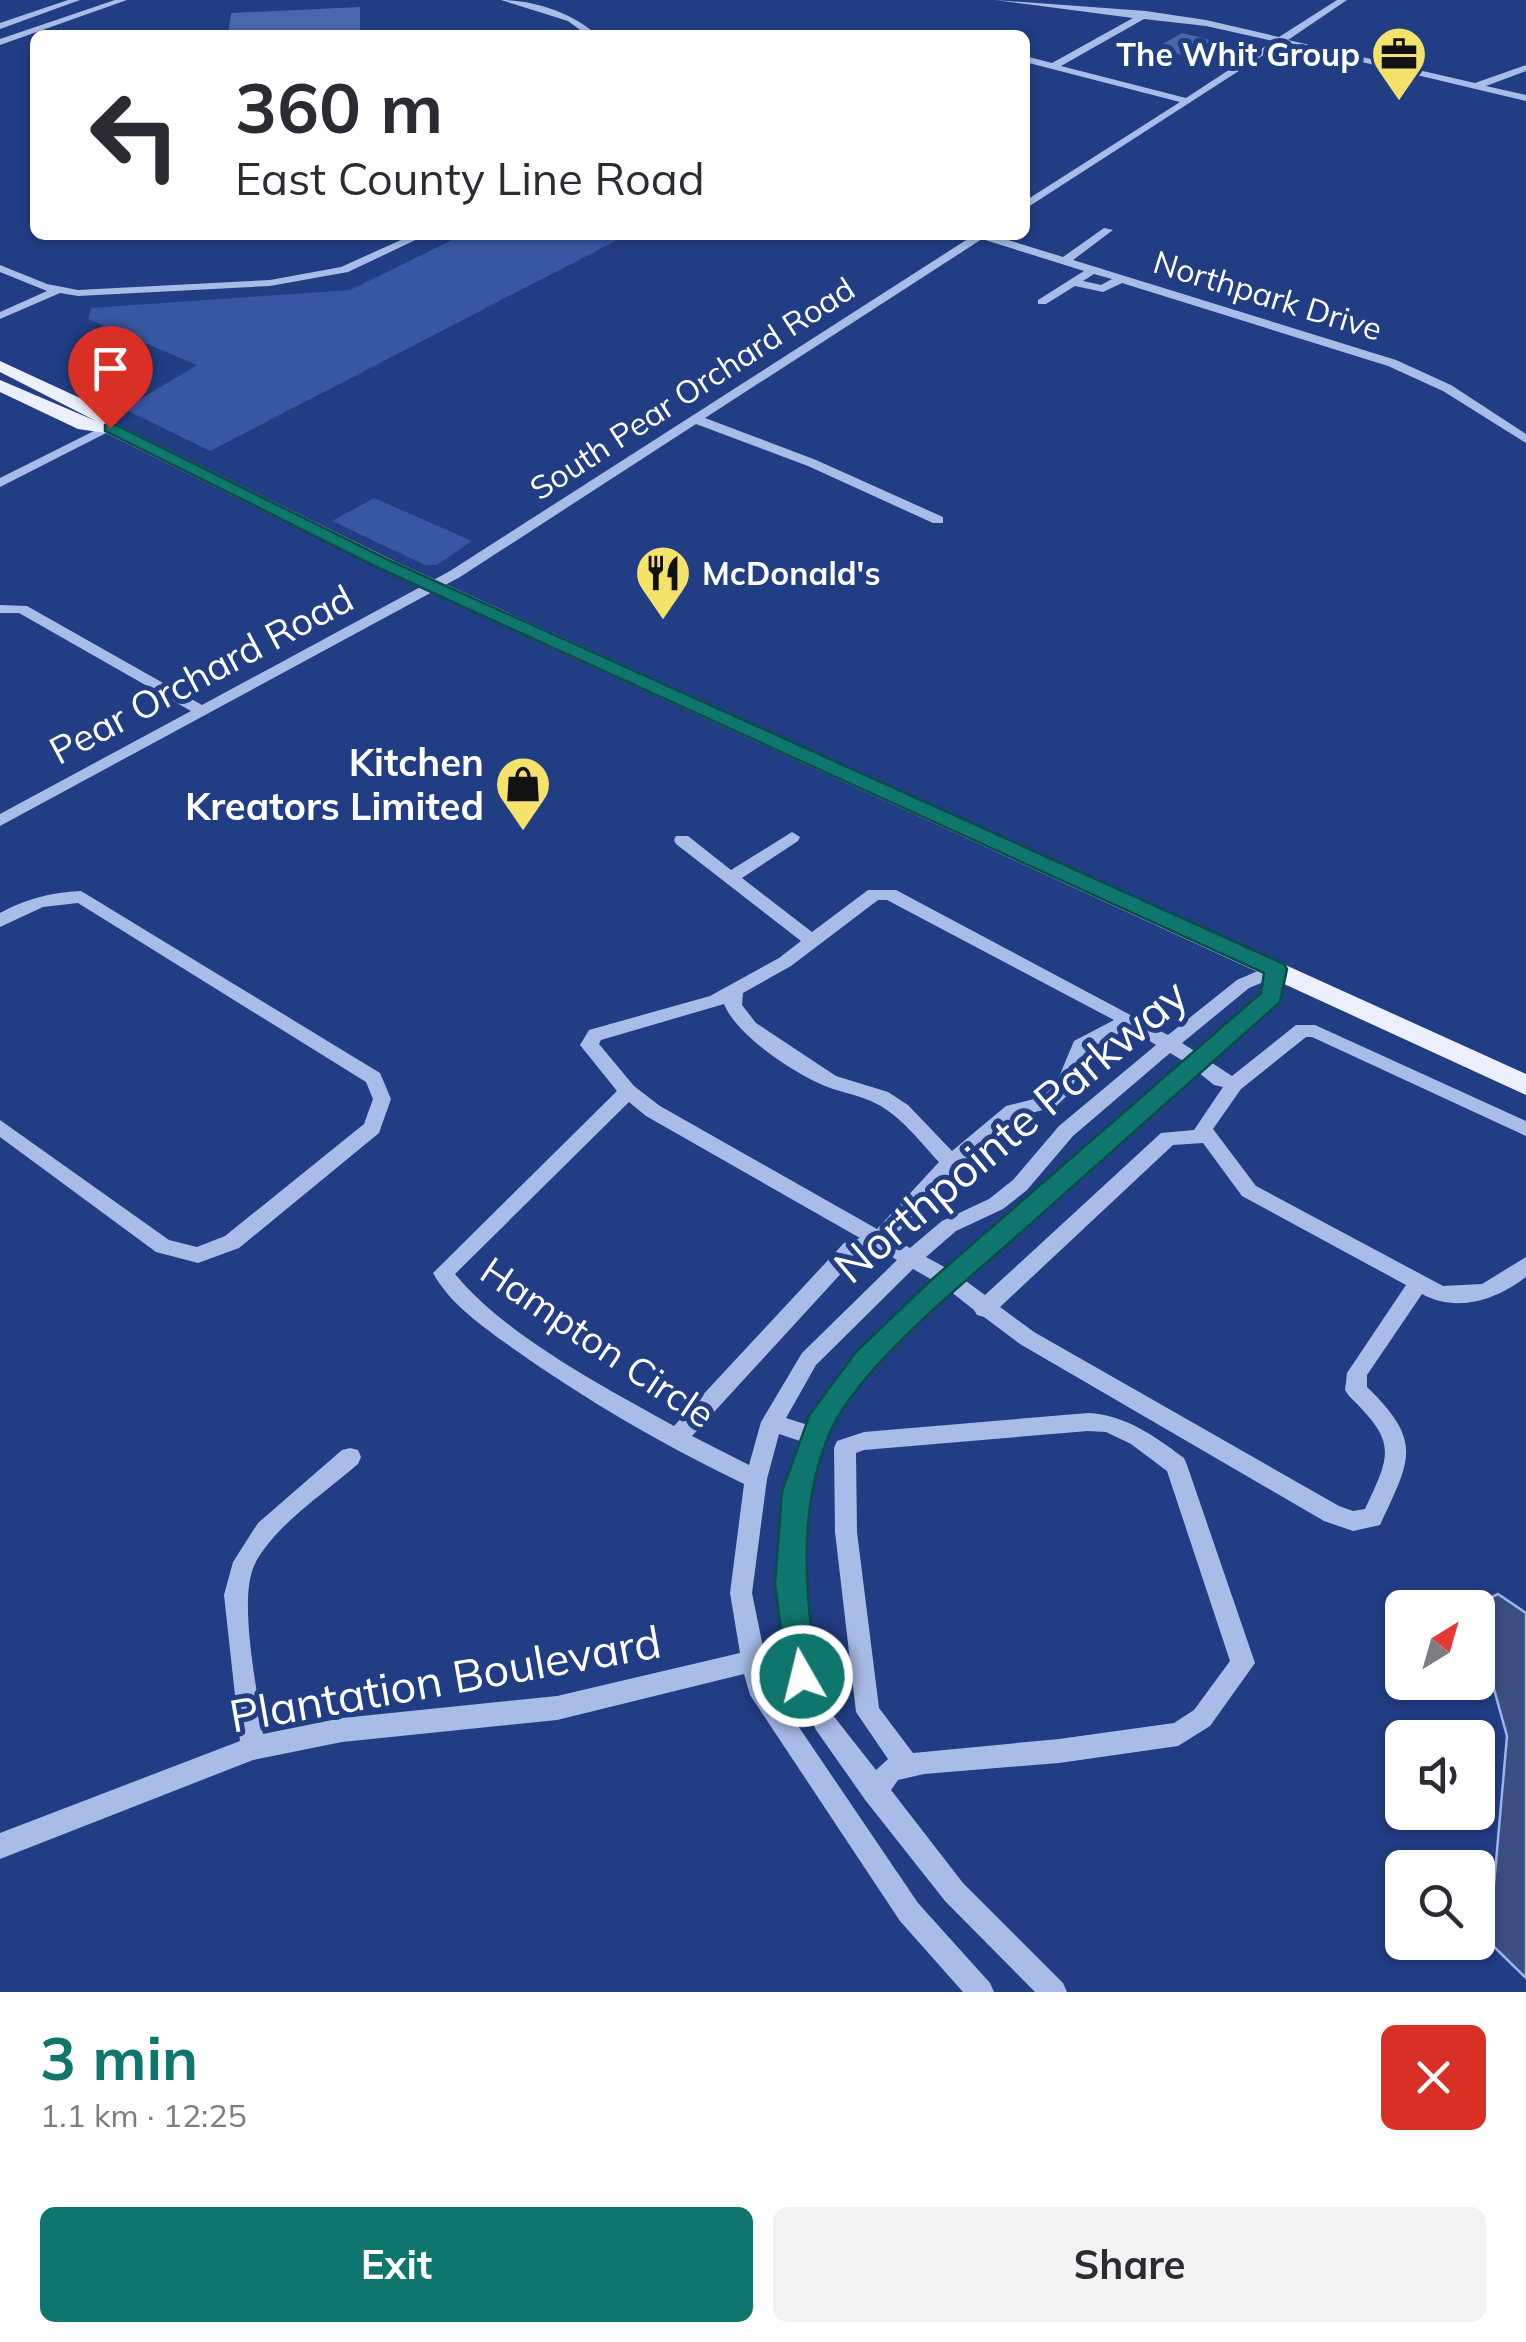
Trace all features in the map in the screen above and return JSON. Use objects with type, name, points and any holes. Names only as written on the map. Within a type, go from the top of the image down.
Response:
[{"type":"main road","points":[[0,366],[100,414],[110,428]]},
{"type":"main road","points":[[0,386],[84,425],[110,428],[433,586],[1526,1085]]},
{"type":"street","points":[[0,26],[76,0]]},
{"type":"street","points":[[35,30],[123,0]]},
{"type":"street","points":[[505,0],[571,19],[585,30]]},
{"type":"street","points":[[998,0],[1147,14],[1280,40],[1526,98]]},
{"type":"street","points":[[1030,203],[1344,0]]},
{"type":"street","points":[[1054,66],[1147,14]]},
{"type":"street","points":[[0,42],[30,32]]},
{"type":"street","points":[[1030,59],[1188,101]]},
{"type":"street","points":[[1474,86],[1526,68]]},
{"type":"street","points":[[1064,261],[1108,230]]},
{"type":"street","points":[[0,268],[44,287],[100,294],[300,280],[358,265],[410,240]]},
{"type":"street","name":"South Pear Orchard Road","points":[[433,586],[973,240]]},
{"type":"street","name":"Northpark Drive","points":[[997,240],[1392,363],[1484,408],[1526,439]]},
{"type":"street","points":[[1042,302],[1094,270]]},
{"type":"street","points":[[1076,283],[1104,289],[1122,278]]},
{"type":"street","points":[[0,306],[44,287]]},
{"type":"street","points":[[0,316],[58,290]]},
{"type":"street","points":[[695,419],[812,463],[938,520]]},
{"type":"street","points":[[0,483],[110,428]]},
{"type":"street","name":"Pear Orchard Road","points":[[0,821],[433,586]]},
{"type":"street","points":[[0,609],[22,609],[199,710]]},
{"type":"street","points":[[732,877],[792,837]]},
{"type":"street","points":[[682,840],[812,941]]},
{"type":"street","points":[[1235,1084],[1220,1080],[1197,1061],[1129,1020],[890,894],[874,894],[786,962],[716,1001],[596,1035],[589,1045],[628,1091],[654,1111],[951,1282],[984,1309],[1163,1418],[1332,1514],[1352,1521],[1372,1518],[1400,1459],[1394,1434],[1375,1407],[1356,1390],[1357,1373],[1418,1284]]},
{"type":"street","points":[[0,921],[26,904],[50,897],[81,897],[374,1078],[382,1099],[372,1128],[232,1242],[198,1254],[163,1246],[0,1127]]},
{"type":"street","name":"Northpointe Parkway","points":[[981,1992],[909,1912],[758,1687],[742,1593],[756,1479],[772,1422],[808,1359],[910,1258],[949,1226],[996,1204],[1020,1185],[1066,1131],[1243,984],[1276,969]]},
{"type":"street","name":"Northpointe Parkway","points":[[1054,1992],[954,1892],[824,1722],[802,1676],[790,1584],[796,1491],[814,1437],[848,1381],[951,1282],[1272,996],[1276,969]]},
{"type":"street","points":[[735,990],[733,1006],[750,1028],[830,1081],[881,1097],[901,1110],[951,1162]]},
{"type":"street","points":[[677,1438],[851,1249],[878,1240],[951,1162],[1012,1112],[1048,1102],[1064,1088],[1080,1046],[1129,1020]]},
{"type":"street","points":[[1526,1130],[1315,1031],[1302,1030],[1235,1084],[1203,1129],[1249,1191],[1440,1294],[1468,1298],[1510,1280],[1526,1265]]},
{"type":"street","name":"Hampton Circle","points":[[628,1091],[443,1273],[450,1286],[480,1315],[677,1438],[756,1479]]},
{"type":"street","points":[[984,1309],[1168,1138],[1206,1136]]},
{"type":"street","points":[[772,1422],[814,1437]]},
{"type":"street","points":[[875,1792],[891,1770],[908,1766],[1178,1734],[1202,1718],[1243,1663],[1176,1465],[1139,1437],[1098,1422],[883,1439],[845,1448],[846,1532],[868,1712],[908,1766]]},
{"type":"street","points":[[252,1748],[235,1596],[244,1562],[266,1530],[350,1457]]},
{"type":"street","name":"Plantation Boulevard","points":[[0,1846],[252,1748],[342,1730],[556,1708],[798,1650]]},
{"type":"shaded area","points":[[452,240],[617,240],[210,451],[124,409],[197,365],[88,319],[91,308],[350,290]]},
{"type":"shaded area","points":[[374,498],[472,541],[437,565],[425,565],[332,521]]},
{"type":"shaded area","points":[[1495,1595],[1526,1613],[1526,1978],[1495,1948],[1495,1873],[1507,1736],[1495,1693]]},
{"type":"building","points":[[360,7],[360,30],[229,30],[231,13]]},
{"type":"building","points":[[1182,33],[1227,44],[1200,60],[1156,48]]},
{"type":"place","name":"The Whit Group","points":[[1399,103]]},
{"type":"place","name":"McDonald's","points":[[663,622]]},
{"type":"place","name":"Kitchen Kreators Limited","points":[[523,833]]},
{"type":"route","points":[[110,428],[387,566],[551,637],[1276,969],[1272,996],[940,1288],[866,1360],[820,1422],[796,1491],[790,1584],[802,1676]]}]
